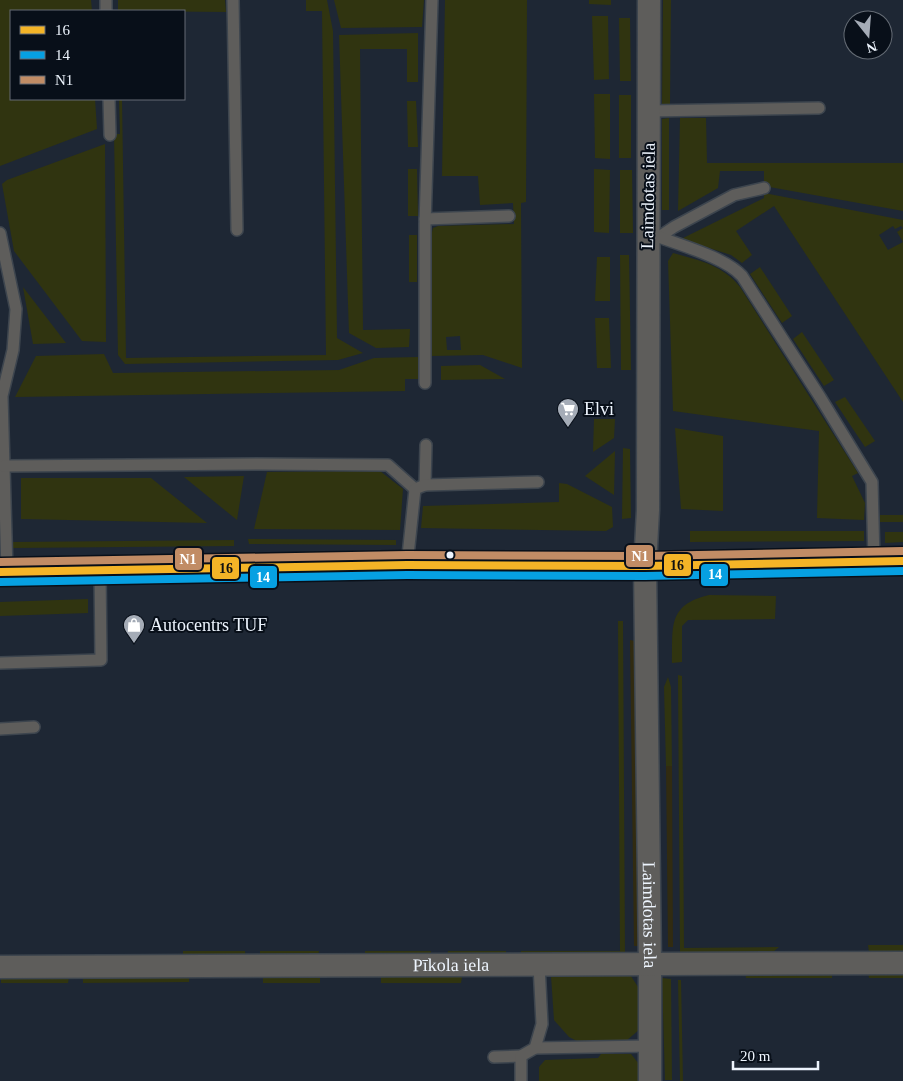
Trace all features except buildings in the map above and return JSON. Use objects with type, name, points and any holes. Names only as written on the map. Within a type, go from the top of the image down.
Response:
[{"type":"street","name":"Laimdotas iela","points":[[649,0],[649,111],[653,237],[648,510],[645,566],[650,1081]]},
{"type":"street","points":[[4,572],[407,565],[645,566],[903,561]]},
{"type":"street","name":"Pīkola iela","points":[[0,966],[903,963]]},
{"type":"lane","points":[[233,0],[237,230]]},
{"type":"lane","points":[[425,383],[425,219],[432,0]]},
{"type":"lane","points":[[109,100],[110,135]]},
{"type":"lane","points":[[649,111],[819,108]]},
{"type":"lane","points":[[653,237],[734,194],[764,188]]},
{"type":"lane","points":[[425,219],[509,216]]},
{"type":"lane","points":[[0,233],[16,309],[14,350],[2,396],[4,572]]},
{"type":"lane","points":[[653,237],[724,262],[742,276],[872,482],[874,561]]},
{"type":"lane","points":[[407,565],[426,445]]},
{"type":"lane","points":[[4,466],[258,464],[388,466],[420,487],[538,482]]},
{"type":"lane","points":[[0,663],[101,660],[100,570]]},
{"type":"lane","points":[[0,729],[34,726]]},
{"type":"lane","points":[[536,1048],[542,1024],[539,965]]},
{"type":"lane","points":[[494,1056],[521,1056],[536,1048],[650,1046]]},
{"type":"lane","points":[[521,1056],[521,1081]]},
{"type":"green space","points":[[0,0],[91,0],[92,10],[10,10],[10,100],[95,100],[97,129],[0,166]]},
{"type":"green space","points":[[118,0],[225,0],[226,12],[185,12],[185,10],[118,10]]},
{"type":"green space","points":[[306,0],[327,0],[333,31],[337,338],[363,353],[338,360],[125,364],[118,355],[114,134],[120,134],[119,100],[122,100],[126,358],[326,355],[322,11],[306,11]]},
{"type":"green space","points":[[334,0],[424,0],[422,27],[341,28]]},
{"type":"green space","points":[[445,0],[527,0],[526,202],[521,203],[522,368],[483,355],[431,356],[433,228],[438,226],[514,224],[513,203],[480,205],[478,176],[442,176]],"holes":[[[460,336],[461,350],[447,350],[446,337]]]},
{"type":"green space","points":[[589,0],[611,0],[611,5],[589,4]]},
{"type":"green space","points":[[663,0],[671,0],[670,104],[662,105]]},
{"type":"green space","points":[[592,16],[608,16],[609,79],[594,80]]},
{"type":"green space","points":[[619,18],[630,18],[631,81],[620,81]]},
{"type":"green space","points":[[418,33],[418,82],[407,82],[407,49],[360,49],[363,330],[410,329],[409,347],[376,348],[349,333],[339,35]]},
{"type":"green space","points":[[594,94],[610,94],[610,159],[595,158]]},
{"type":"green space","points":[[619,95],[631,95],[631,158],[619,158]]},
{"type":"green space","points":[[407,101],[416,101],[418,147],[408,147]]},
{"type":"green space","points":[[669,118],[669,210],[662,210],[662,119]]},
{"type":"green space","points":[[680,118],[706,118],[707,163],[903,163],[903,211],[764,186],[764,171],[720,171],[718,188],[678,211]]},
{"type":"green space","points":[[105,144],[106,342],[82,341],[14,251],[2,184],[7,180]]},
{"type":"green space","points":[[408,169],[417,169],[418,216],[408,216]]},
{"type":"green space","points":[[594,169],[610,170],[609,233],[594,232]]},
{"type":"green space","points":[[620,170],[632,170],[633,233],[620,233]]},
{"type":"green space","points":[[764,193],[903,220],[903,228],[901,226],[895,229],[893,226],[879,235],[888,250],[903,242],[903,402],[774,206],[736,231],[752,255],[742,263],[731,255],[681,239],[764,198]]},
{"type":"green space","points":[[903,228],[903,242],[897,232]]},
{"type":"green space","points":[[409,235],[417,235],[417,282],[409,282]]},
{"type":"green space","points":[[673,253],[718,268],[740,287],[858,473],[852,476],[865,503],[864,520],[817,518],[819,431],[673,411],[668,261]]},
{"type":"green space","points":[[620,255],[629,255],[631,370],[621,370]]},
{"type":"green space","points":[[597,257],[610,257],[610,301],[595,301]]},
{"type":"green space","points":[[760,267],[792,316],[782,323],[750,274]]},
{"type":"green space","points":[[23,287],[66,343],[33,344]]},
{"type":"green space","points":[[595,318],[609,318],[611,368],[597,368]]},
{"type":"green space","points":[[802,332],[834,380],[824,386],[793,339]]},
{"type":"green space","points":[[104,354],[113,373],[339,370],[374,358],[419,357],[419,379],[405,379],[405,391],[15,397],[36,356]]},
{"type":"green space","points":[[480,365],[505,379],[441,380],[441,366]]},
{"type":"green space","points":[[845,397],[875,441],[865,447],[835,402]]},
{"type":"green space","points":[[594,419],[615,419],[614,438],[593,452]]},
{"type":"green space","points":[[675,428],[723,436],[723,511],[681,509]]},
{"type":"green space","points":[[623,448],[630,449],[631,518],[622,519]]},
{"type":"green space","points":[[615,451],[614,495],[585,476]]},
{"type":"green space","points":[[380,471],[403,489],[400,530],[254,529],[267,472]]},
{"type":"green space","points":[[244,476],[237,520],[184,477]]},
{"type":"green space","points":[[21,478],[151,478],[207,523],[21,519]]},
{"type":"green space","points":[[559,483],[567,484],[612,507],[613,527],[606,531],[421,528],[423,506],[559,502]]},
{"type":"green space","points":[[880,515],[903,515],[903,522],[879,522]]},
{"type":"green space","points":[[690,531],[864,531],[864,541],[690,542]]},
{"type":"green space","points":[[885,532],[903,532],[903,542],[885,543]]},
{"type":"green space","points":[[248,539],[396,540],[396,545],[249,544]]},
{"type":"green space","points":[[234,540],[234,546],[13,548],[13,542]]},
{"type":"green space","points":[[709,595],[776,596],[775,619],[688,620],[682,626],[682,662],[672,663],[673,628],[679,611],[695,599]]},
{"type":"green space","points":[[88,599],[88,613],[0,616],[0,602]]},
{"type":"green space","points":[[618,621],[623,621],[625,956],[520,956],[521,951],[620,951]]},
{"type":"green space","points":[[678,675],[682,676],[684,948],[779,947],[773,952],[680,954]]},
{"type":"green space","points":[[668,677],[671,687],[672,766],[666,766],[664,687]]},
{"type":"green space","points":[[868,945],[903,945],[903,951],[869,952]]},
{"type":"green space","points":[[183,951],[245,951],[246,958],[183,958]]},
{"type":"green space","points":[[260,951],[319,951],[318,956],[260,956]]},
{"type":"green space","points":[[365,951],[431,951],[430,956],[365,955]]},
{"type":"green space","points":[[448,951],[506,951],[506,955],[447,955]]},
{"type":"green space","points":[[745,972],[832,972],[832,978],[746,978]]},
{"type":"green space","points":[[629,973],[638,987],[640,1029],[626,1041],[581,1043],[569,1037],[554,1020],[551,976]]},
{"type":"green space","points":[[868,973],[903,973],[903,978],[869,978]]},
{"type":"green space","points":[[69,977],[68,983],[1,983],[1,978]]},
{"type":"green space","points":[[83,977],[189,977],[189,982],[83,983]]},
{"type":"green space","points":[[381,977],[462,977],[461,983],[381,983]]},
{"type":"green space","points":[[263,978],[320,978],[320,983],[263,983]]},
{"type":"green space","points":[[662,978],[671,979],[672,1080],[665,1080]]},
{"type":"green space","points":[[678,980],[681,980],[683,1081],[680,1081]]},
{"type":"green space","points":[[601,1054],[631,1054],[639,1064],[639,1081],[539,1081],[539,1067],[545,1060],[598,1058]]},
{"type":"sand","points":[[630,640],[635,641],[640,946],[634,946]]},
{"type":"sand","points":[[666,766],[672,766],[673,947],[668,947]]},
{"type":"transit line","name":"N1","points":[[0,562],[407,555],[645,556],[903,551]]},
{"type":"transit line","name":"16","points":[[0,572],[407,565],[645,566],[903,561]]},
{"type":"transit line","name":"14","points":[[0,582],[407,575],[645,576],[903,571]]},
{"type":"place","name":"Elvi","points":[[568,428]]},
{"type":"place","name":"Autocentrs TUF","points":[[134,644]]}]
